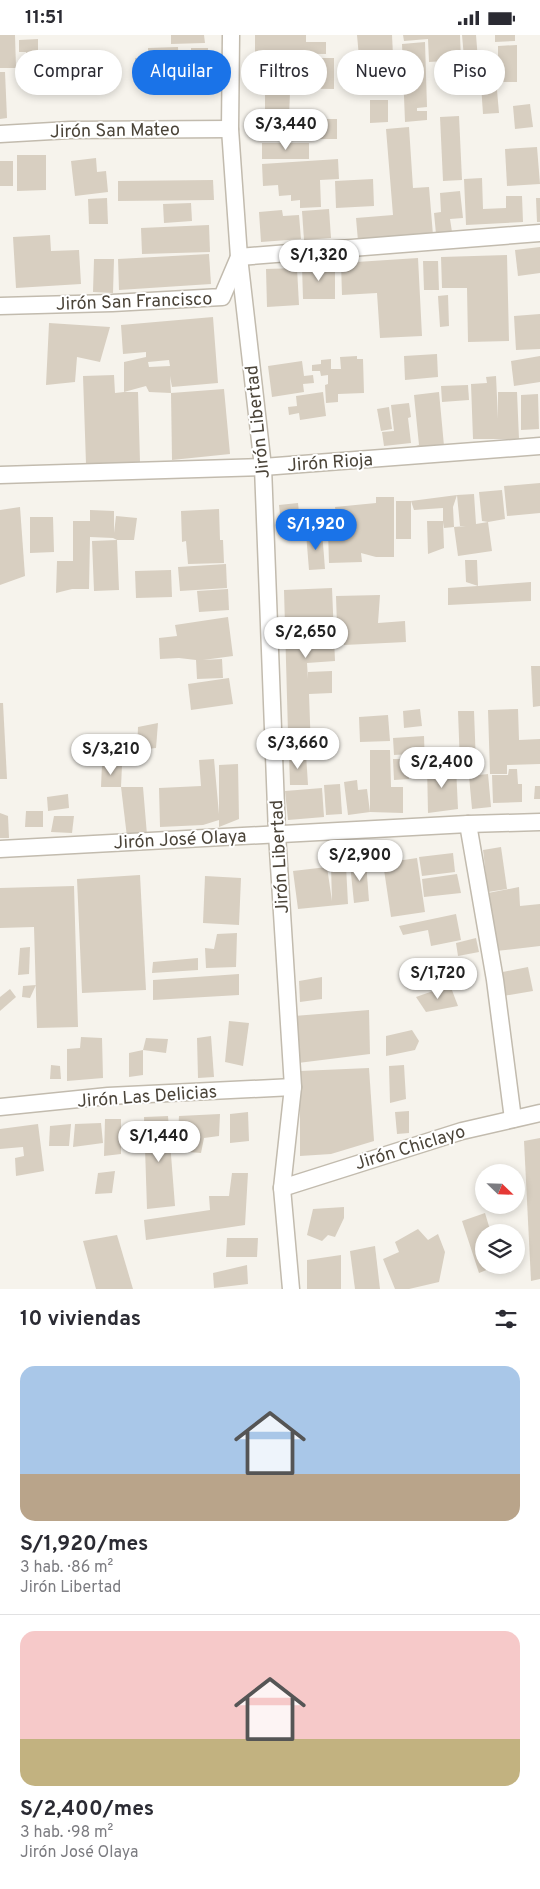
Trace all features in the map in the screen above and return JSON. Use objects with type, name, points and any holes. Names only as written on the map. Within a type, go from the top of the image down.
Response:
[{"type":"street","name":"Jirón Libertad","points":[[231,35],[230,129],[239,257],[263,467],[277,834],[294,1087],[282,1188],[291,1289]]},
{"type":"street","name":"Jirón San Mateo","points":[[0,134],[70,130],[230,129]]},
{"type":"street","points":[[239,257],[540,233]]},
{"type":"street","name":"Jirón San Francisco","points":[[0,305],[112,303],[222,297],[239,257]]},
{"type":"street","name":"Jirón Rioja","points":[[0,475],[263,467],[540,446]]},
{"type":"street","name":"Jirón José Olaya","points":[[0,849],[468,824],[540,822]]},
{"type":"street","points":[[468,824],[495,979],[513,1119]]},
{"type":"street","name":"Jirón Las Delicias","points":[[0,1107],[108,1097],[294,1087]]},
{"type":"street","name":"Jirón Chiclayo","points":[[282,1188],[462,1131],[540,1113]]},
{"type":"building","points":[[0,35],[15,35],[15,68],[0,68]]},
{"type":"building","points":[[171,35],[204,35],[205,43],[171,44]]},
{"type":"building","points":[[255,35],[306,35],[306,42],[326,42],[326,50],[255,50]]},
{"type":"building","points":[[357,35],[392,35],[393,50],[358,50]]},
{"type":"building","points":[[403,35],[460,35],[461,50],[434,50],[434,62],[429,62],[428,39],[404,41]]},
{"type":"building","points":[[462,35],[476,35],[477,50],[463,50]]},
{"type":"building","points":[[495,35],[515,35],[515,41],[495,42]]},
{"type":"building","points":[[38,39],[38,50],[19,50],[19,40]]},
{"type":"building","points":[[425,42],[427,107],[417,108],[417,111],[427,111],[427,120],[405,122],[404,95],[424,95],[424,50],[402,50],[402,44]]},
{"type":"building","points":[[517,45],[517,82],[505,82],[505,50],[498,50],[498,46]]},
{"type":"building","points":[[178,47],[178,50],[148,50],[148,48]]},
{"type":"building","points":[[191,48],[208,48],[208,50],[191,50]]},
{"type":"building","points":[[327,58],[334,58],[334,89],[327,89]]},
{"type":"building","points":[[0,72],[5,72],[7,118],[0,119]]},
{"type":"building","points":[[265,95],[290,95],[289,117],[265,117]]},
{"type":"building","points":[[482,95],[497,95],[499,113],[483,114]]},
{"type":"building","points":[[370,100],[388,100],[388,122],[370,123]]},
{"type":"building","points":[[530,104],[533,127],[515,129],[513,106]]},
{"type":"building","points":[[459,116],[462,180],[443,181],[440,117]]},
{"type":"building","points":[[292,119],[337,119],[337,139],[309,139],[309,127],[292,127]]},
{"type":"building","points":[[409,127],[413,188],[429,187],[433,235],[358,241],[356,218],[393,215],[386,129]]},
{"type":"building","points":[[263,132],[275,132],[275,140],[263,140]]},
{"type":"building","points":[[262,143],[309,143],[309,159],[262,159]]},
{"type":"building","points":[[537,147],[540,184],[507,186],[505,149]]},
{"type":"building","points":[[17,155],[46,155],[46,190],[17,191]]},
{"type":"building","points":[[96,158],[97,172],[106,171],[108,192],[75,196],[71,161]]},
{"type":"building","points":[[338,159],[339,179],[320,180],[321,207],[300,208],[300,200],[291,201],[291,195],[279,196],[278,185],[263,186],[262,164]]},
{"type":"building","points":[[0,161],[13,161],[13,186],[0,186]]},
{"type":"building","points":[[482,178],[483,209],[506,208],[506,196],[522,196],[523,222],[466,225],[464,179]]},
{"type":"building","points":[[373,179],[374,206],[336,208],[335,181]]},
{"type":"building","points":[[213,180],[214,200],[118,201],[118,181]]},
{"type":"building","points":[[460,191],[463,218],[450,219],[452,232],[436,234],[434,213],[441,212],[440,193]]},
{"type":"building","points":[[107,198],[108,224],[89,224],[88,199]]},
{"type":"building","points":[[536,198],[540,198],[540,222],[537,222]]},
{"type":"building","points":[[191,203],[192,221],[164,223],[163,204]]},
{"type":"building","points":[[329,209],[331,238],[304,240],[302,211]]},
{"type":"building","points":[[282,210],[283,216],[299,215],[301,239],[261,242],[259,212]]},
{"type":"building","points":[[209,225],[210,252],[142,254],[141,228]]},
{"type":"building","points":[[50,235],[51,251],[79,250],[81,284],[16,288],[13,237]]},
{"type":"building","points":[[540,247],[540,273],[518,276],[515,250]]},
{"type":"building","points":[[209,254],[211,284],[119,290],[118,259]]},
{"type":"building","points":[[507,255],[509,341],[468,342],[467,288],[442,288],[441,257]]},
{"type":"building","points":[[418,258],[422,336],[380,338],[377,293],[342,295],[341,263]]},
{"type":"building","points":[[94,259],[114,259],[113,293],[93,292]]},
{"type":"building","points":[[423,261],[438,261],[439,290],[424,290]]},
{"type":"building","points":[[335,265],[335,299],[303,299],[302,266]]},
{"type":"building","points":[[297,268],[299,305],[267,307],[266,269]]},
{"type":"building","points":[[448,295],[449,326],[440,327],[438,296]]},
{"type":"building","points":[[540,314],[540,349],[516,350],[514,316]]},
{"type":"building","points":[[213,317],[218,383],[172,387],[170,376],[171,393],[149,392],[146,386],[124,392],[124,362],[146,357],[146,352],[123,354],[121,325]],"holes":[[[169,360],[170,366],[149,367],[148,362]]]},
{"type":"building","points":[[49,323],[110,327],[100,362],[77,357],[75,382],[46,385]]},
{"type":"building","points":[[437,354],[438,377],[405,380],[404,356]]},
{"type":"building","points":[[357,356],[357,359],[363,359],[364,393],[338,394],[338,402],[326,403],[325,385],[328,384],[328,375],[321,376],[320,371],[312,371],[312,365],[321,364],[321,360],[331,359],[331,369],[341,369],[340,357]]},
{"type":"building","points":[[540,356],[540,382],[514,386],[511,361]]},
{"type":"building","points":[[302,361],[304,376],[313,375],[314,383],[303,384],[304,392],[272,397],[268,366]]},
{"type":"building","points":[[114,375],[115,393],[138,392],[140,462],[86,464],[83,376]]},
{"type":"building","points":[[496,376],[498,419],[498,392],[517,392],[519,439],[473,439],[471,384],[487,383],[486,377]]},
{"type":"building","points":[[468,385],[469,400],[442,402],[441,386]]},
{"type":"building","points":[[224,389],[230,454],[172,460],[171,393]]},
{"type":"building","points":[[323,392],[326,416],[300,420],[299,413],[289,415],[288,407],[297,406],[296,396]]},
{"type":"building","points":[[439,392],[444,446],[417,449],[416,446],[419,445],[414,395]]},
{"type":"building","points":[[538,394],[539,429],[521,430],[521,395]]},
{"type":"building","points":[[409,403],[411,417],[408,418],[411,443],[384,446],[382,432],[394,431],[391,405]]},
{"type":"building","points":[[389,407],[392,429],[381,431],[377,409]]},
{"type":"building","points":[[540,483],[540,513],[507,516],[504,486]]},
{"type":"building","points":[[502,490],[505,519],[488,522],[482,521],[479,492]]},
{"type":"building","points":[[474,494],[476,524],[488,522],[492,551],[458,556],[454,527],[466,526],[460,526],[457,495]]},
{"type":"building","points":[[457,495],[453,507],[454,527],[444,528],[443,522],[444,548],[428,554],[427,521],[443,521],[443,508],[414,510],[411,501]]},
{"type":"building","points":[[376,497],[394,497],[394,557],[376,557],[361,553],[362,562],[329,563],[328,531],[338,531],[335,507],[376,503]]},
{"type":"building","points":[[396,501],[411,501],[411,539],[396,539]]},
{"type":"building","points":[[298,503],[301,532],[282,535],[279,505]]},
{"type":"building","points":[[20,507],[25,576],[0,585],[0,510]]},
{"type":"building","points":[[219,509],[220,540],[223,540],[224,563],[188,564],[186,541],[182,542],[181,511]]},
{"type":"building","points":[[90,510],[114,511],[114,533],[116,516],[137,518],[134,540],[90,537],[89,589],[72,589],[56,593],[57,561],[73,561],[73,521],[90,521]]},
{"type":"building","points":[[30,517],[53,517],[54,552],[30,553]]},
{"type":"building","points":[[322,531],[325,569],[309,570],[306,533]]},
{"type":"building","points":[[117,540],[119,590],[94,591],[92,541]]},
{"type":"building","points":[[465,560],[477,560],[478,586],[466,582]]},
{"type":"building","points":[[226,564],[227,588],[180,591],[178,567]]},
{"type":"building","points":[[171,570],[172,597],[136,598],[135,571]]},
{"type":"building","points":[[531,582],[531,601],[448,605],[448,588]]},
{"type":"building","points":[[332,588],[335,661],[307,663],[308,679],[308,672],[332,671],[332,693],[309,694],[311,750],[279,751],[279,733],[288,733],[284,590]]},
{"type":"building","points":[[228,589],[229,610],[199,612],[197,591]]},
{"type":"building","points":[[380,595],[378,623],[405,621],[406,642],[344,645],[343,625],[337,626],[336,596]]},
{"type":"building","points":[[228,617],[233,656],[203,660],[222,659],[223,678],[197,679],[196,660],[179,658],[160,659],[159,638],[177,636],[175,625]]},
{"type":"building","points":[[531,666],[540,666],[540,706],[533,707]]},
{"type":"building","points":[[229,678],[233,704],[191,710],[188,684]]},
{"type":"building","points":[[0,703],[3,703],[7,779],[0,779]]},
{"type":"building","points":[[420,709],[422,726],[404,728],[403,711]]},
{"type":"building","points":[[518,709],[519,740],[540,739],[540,764],[507,765],[507,774],[490,774],[488,710]]},
{"type":"building","points":[[458,711],[474,711],[476,764],[460,765]]},
{"type":"building","points":[[388,715],[390,741],[360,742],[359,717]]},
{"type":"building","points":[[158,723],[156,748],[137,750],[138,727]]},
{"type":"building","points":[[424,736],[425,765],[412,765],[410,748],[410,754],[394,755],[393,738]]},
{"type":"building","points":[[370,750],[390,750],[391,787],[403,787],[403,813],[370,812]]},
{"type":"building","points":[[306,754],[308,785],[290,785],[289,755]]},
{"type":"building","points":[[214,759],[219,814],[219,765],[238,764],[239,819],[219,827],[219,820],[203,825],[160,827],[159,788],[201,786],[199,760]]},
{"type":"building","points":[[393,759],[409,759],[409,779],[394,780]]},
{"type":"building","points":[[102,764],[122,765],[121,787],[101,787]]},
{"type":"building","points":[[427,765],[456,767],[458,809],[428,813]]},
{"type":"building","points":[[509,769],[517,769],[518,784],[522,784],[522,802],[493,803],[492,775],[508,775]]},
{"type":"building","points":[[488,774],[491,807],[472,809],[469,776]]},
{"type":"building","points":[[357,780],[358,790],[367,789],[370,812],[348,815],[344,782]]},
{"type":"building","points":[[340,784],[342,814],[326,815],[324,785]]},
{"type":"building","points":[[535,786],[540,786],[540,799],[534,799]]},
{"type":"building","points":[[121,787],[143,787],[147,835],[127,837]]},
{"type":"building","points":[[322,788],[324,817],[288,820],[285,791]]},
{"type":"building","points":[[68,794],[69,808],[48,811],[47,797]]},
{"type":"building","points":[[26,811],[43,811],[43,827],[25,827]]},
{"type":"building","points":[[0,813],[8,816],[9,838],[0,838]]},
{"type":"building","points":[[54,816],[74,816],[72,833],[51,832]]},
{"type":"building","points":[[501,847],[507,889],[488,892],[483,850]]},
{"type":"building","points":[[453,853],[455,872],[422,876],[419,857]]},
{"type":"building","points":[[417,858],[425,912],[391,917],[383,863]]},
{"type":"building","points":[[366,862],[369,901],[354,903],[350,864]]},
{"type":"building","points":[[331,866],[346,866],[348,904],[298,909],[293,871],[327,867],[332,901]]},
{"type":"building","points":[[457,874],[461,893],[424,897],[422,879]]},
{"type":"building","points":[[140,875],[146,990],[82,993],[77,879]]},
{"type":"building","points":[[205,876],[241,878],[239,925],[203,923]]},
{"type":"building","points":[[74,886],[78,1027],[37,1028],[34,927],[0,928],[0,888]]},
{"type":"building","points":[[519,887],[520,906],[540,904],[540,946],[496,951],[488,893]]},
{"type":"building","points":[[456,914],[461,940],[431,946],[428,930],[403,935],[399,926]]},
{"type":"building","points":[[237,933],[236,967],[206,968],[205,948],[214,949],[217,934]]},
{"type":"building","points":[[476,938],[479,952],[458,956],[456,943]]},
{"type":"building","points":[[30,947],[29,974],[18,975],[20,948]]},
{"type":"building","points":[[198,958],[198,970],[152,973],[153,962]]},
{"type":"building","points":[[448,963],[450,974],[419,983],[416,972]]},
{"type":"building","points":[[528,967],[533,991],[503,996],[498,973]]},
{"type":"building","points":[[239,974],[239,995],[153,1000],[153,980]]},
{"type":"building","points":[[322,977],[322,999],[300,1002],[299,981]]},
{"type":"building","points":[[36,985],[30,998],[22,997],[23,986]]},
{"type":"building","points":[[450,985],[458,1006],[426,1012],[416,997]]},
{"type":"building","points":[[10,989],[16,997],[0,1011],[0,997]]},
{"type":"building","points":[[369,1010],[370,1054],[298,1063],[294,1016]]},
{"type":"building","points":[[229,1021],[249,1023],[243,1066],[225,1062]]},
{"type":"building","points":[[412,1030],[419,1041],[415,1050],[386,1056],[386,1036]]},
{"type":"building","points":[[211,1036],[214,1077],[198,1078],[197,1038]]},
{"type":"building","points":[[81,1037],[102,1038],[103,1078],[67,1081],[67,1049],[80,1048]]},
{"type":"building","points":[[146,1038],[168,1039],[166,1053],[143,1050]]},
{"type":"building","points":[[143,1050],[143,1075],[129,1077],[129,1053]]},
{"type":"building","points":[[51,1065],[60,1066],[61,1079],[50,1079]]},
{"type":"building","points":[[404,1065],[406,1099],[390,1103],[389,1066]]},
{"type":"building","points":[[369,1068],[374,1141],[331,1154],[300,1156],[300,1071]]},
{"type":"building","points":[[409,1111],[409,1133],[397,1134],[395,1112]]},
{"type":"building","points":[[248,1112],[249,1141],[230,1143],[230,1114]]},
{"type":"building","points":[[220,1114],[219,1136],[204,1138],[201,1153],[177,1151],[179,1116]]},
{"type":"building","points":[[168,1116],[175,1206],[147,1209],[144,1117]]},
{"type":"building","points":[[105,1119],[121,1119],[121,1154],[104,1156]]},
{"type":"building","points":[[101,1123],[103,1143],[73,1147],[75,1124]]},
{"type":"building","points":[[38,1124],[44,1171],[16,1176],[15,1158],[24,1156],[23,1147],[0,1149],[0,1129]]},
{"type":"building","points":[[71,1124],[69,1146],[49,1146],[50,1126]]},
{"type":"building","points":[[540,1138],[540,1279],[531,1281],[524,1141]]},
{"type":"building","points":[[115,1171],[112,1193],[95,1194],[98,1173]]},
{"type":"building","points":[[232,1173],[248,1173],[245,1225],[146,1240],[144,1220],[210,1210],[209,1196],[229,1196]]},
{"type":"building","points":[[344,1207],[344,1218],[335,1237],[328,1235],[322,1241],[307,1235],[313,1209]]},
{"type":"building","points":[[485,1214],[488,1224],[475,1224],[475,1261],[462,1221]]},
{"type":"building","points":[[418,1229],[428,1240],[438,1234],[445,1252],[439,1282],[409,1289],[395,1289],[383,1259],[399,1252],[395,1242]]},
{"type":"building","points":[[117,1235],[133,1289],[96,1289],[83,1241]]},
{"type":"building","points":[[227,1238],[258,1238],[257,1257],[226,1257]]},
{"type":"building","points":[[375,1246],[380,1289],[355,1289],[350,1251]]},
{"type":"building","points":[[341,1255],[341,1289],[307,1289],[307,1260]]},
{"type":"building","points":[[247,1265],[248,1284],[214,1288],[213,1273]]}]
